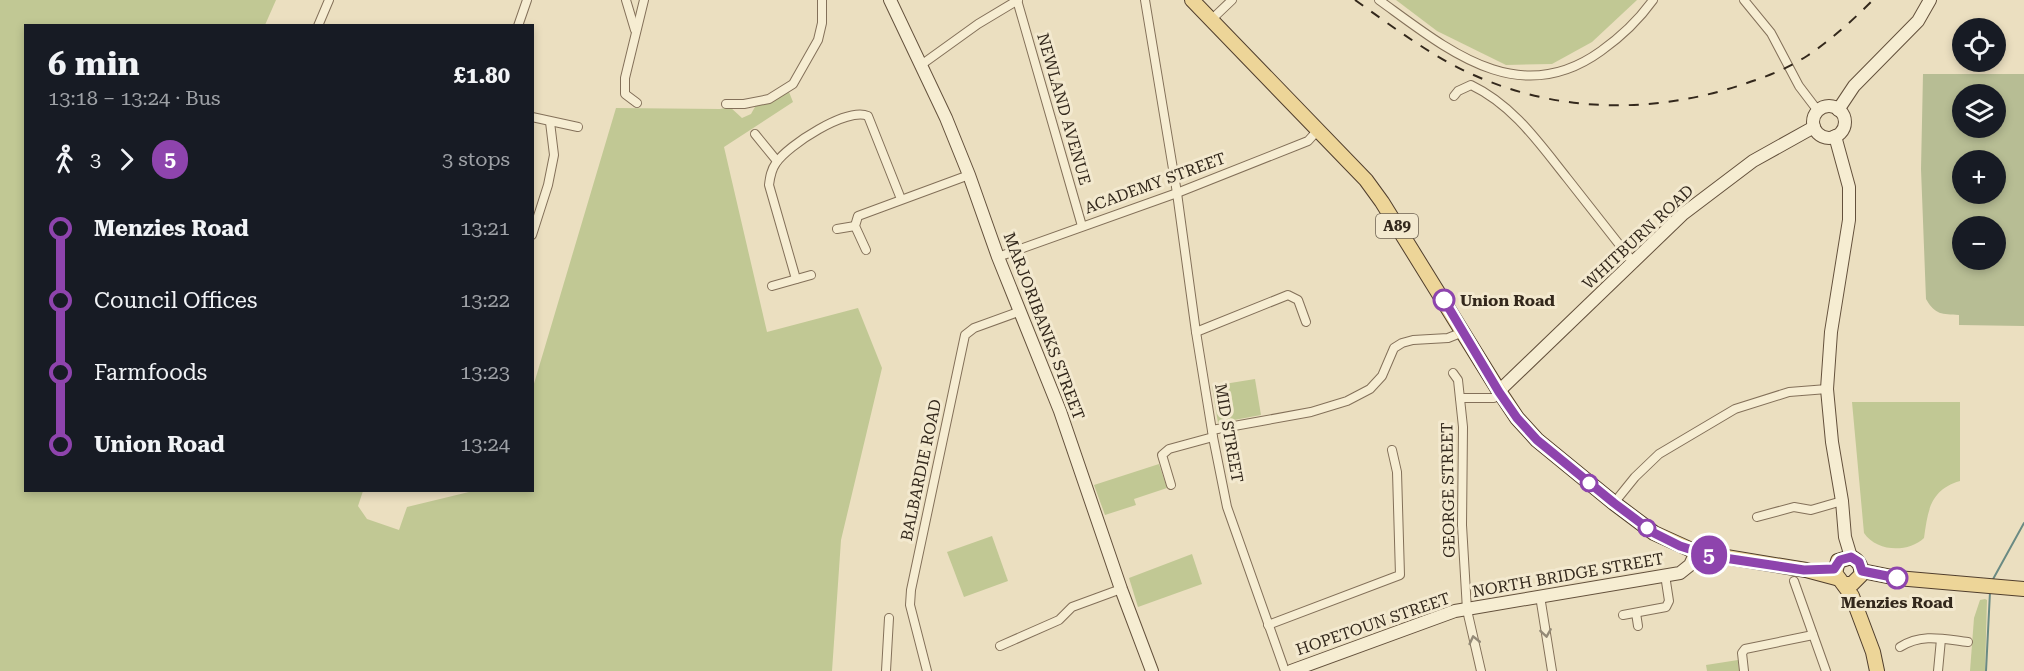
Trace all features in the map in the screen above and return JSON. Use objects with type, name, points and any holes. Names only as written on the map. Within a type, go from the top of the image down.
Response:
[{"type":"main road","name":"MARJORIBANKS STREET","points":[[890,0],[946,118],[969,175],[998,257],[1060,411],[1121,589],[1152,671]]},
{"type":"main road","name":"A89","points":[[1192,0],[1359,172],[1382,202],[1517,418],[1537,440],[1654,533],[1696,552],[1806,570],[2024,589]]},
{"type":"main road","points":[[1838,110],[1854,86],[1918,21],[1930,0]]},
{"type":"main road","points":[[1826,107],[1838,110],[1842,114],[1844,124],[1840,133],[1836,136],[1820,135],[1814,127],[1814,118],[1818,111],[1826,107]]},
{"type":"main road","name":"WHITBURN ROAD","points":[[1499,392],[1683,214],[1764,153],[1814,127]]},
{"type":"main road","points":[[1836,136],[1849,187],[1849,220],[1831,332],[1827,389],[1832,442],[1842,501],[1848,572],[1878,671]]},
{"type":"main road","name":"NORTH BRIDGE STREET","points":[[1467,610],[1686,570],[1696,552]]},
{"type":"main road","name":"HOPETOUN STREET","points":[[1290,671],[1437,618],[1467,610]]},
{"type":"street","points":[[319,24],[329,0]]},
{"type":"street","points":[[520,24],[527,0]]},
{"type":"street","points":[[626,0],[635,30]]},
{"type":"street","points":[[637,103],[625,94],[625,78],[644,0]]},
{"type":"street","points":[[726,104],[744,104],[769,99],[792,84],[818,40],[822,23],[822,0]]},
{"type":"street","points":[[921,65],[978,24],[1018,0]]},
{"type":"street","name":"NEWLAND AVENUE","points":[[1018,0],[1082,226]]},
{"type":"street","name":"MID STREET","points":[[1144,0],[1177,193],[1212,433],[1227,507],[1285,671]]},
{"type":"street","points":[[1211,20],[1232,0]]},
{"type":"street","points":[[1379,0],[1446,47],[1502,73],[1524,77],[1551,75],[1582,64],[1638,21],[1653,0]]},
{"type":"street","points":[[1744,0],[1771,33],[1799,86],[1818,111]]},
{"type":"street","points":[[1454,96],[1458,91],[1471,85],[1503,104],[1529,132],[1633,262]]},
{"type":"street","points":[[796,279],[770,185],[770,177],[777,161],[820,128],[863,114],[871,120],[901,199]]},
{"type":"street","points":[[534,118],[578,127]]},
{"type":"street","points":[[534,229],[548,185],[554,155],[550,122]]},
{"type":"street","name":"ACADEMY STREET","points":[[998,257],[1177,193],[1308,141],[1317,131]]},
{"type":"street","points":[[755,134],[777,161]]},
{"type":"street","points":[[866,250],[855,226],[858,216],[969,175]]},
{"type":"street","points":[[837,229],[855,226]]},
{"type":"street","points":[[772,286],[811,275]]},
{"type":"street","points":[[1196,332],[1288,295],[1298,300],[1303,319]]},
{"type":"street","name":"BALBARDIE ROAD","points":[[927,671],[910,605],[911,590],[965,335],[974,328],[1021,311]]},
{"type":"street","points":[[1171,485],[1162,455],[1169,449],[1212,433],[1311,412],[1347,401],[1370,389],[1382,376],[1394,348],[1402,343],[1448,338],[1463,332]]},
{"type":"street","name":"GEORGE STREET","points":[[1453,373],[1458,380],[1463,427],[1462,525],[1467,610],[1481,671]]},
{"type":"street","points":[[1614,503],[1635,477],[1659,454],[1735,409],[1789,392],[1827,389]]},
{"type":"street","points":[[1460,398],[1494,398],[1499,392]]},
{"type":"street","points":[[1268,625],[1400,574],[1397,472],[1392,450]]},
{"type":"street","points":[[1757,517],[1794,507],[1810,510],[1842,501]]},
{"type":"street","points":[[1623,615],[1666,607],[1669,601],[1665,575]]},
{"type":"street","points":[[1794,581],[1826,671]]},
{"type":"street","points":[[1000,646],[1059,621],[1072,607],[1121,589]]},
{"type":"street","points":[[1540,596],[1552,671]]},
{"type":"street","points":[[1636,614],[1638,626]]},
{"type":"street","points":[[886,671],[889,618]]},
{"type":"street","points":[[1744,671],[1742,652],[1745,649],[1813,635]]},
{"type":"street","points":[[1900,647],[1911,639],[1927,638],[1968,642]]},
{"type":"street","points":[[1938,671],[1941,639]]},
{"type":"green space","points":[[0,0],[276,0],[265,24],[24,24],[24,492],[363,492],[358,506],[367,519],[399,530],[407,507],[469,492],[534,492],[534,384],[616,108],[720,109],[730,107],[742,118],[751,114],[756,105],[771,102],[789,92],[793,102],[724,147],[767,332],[858,308],[882,368],[841,540],[832,671],[0,671]]},
{"type":"green space","points":[[1396,0],[1637,0],[1592,42],[1552,64],[1506,65],[1437,31]]},
{"type":"green space","points":[[1923,74],[2024,74],[2024,326],[1959,325],[1959,315],[1940,313],[1926,299],[1921,169]]},
{"type":"green space","points":[[1255,379],[1261,415],[1218,423],[1212,386]]},
{"type":"green space","points":[[1852,402],[1960,402],[1960,481],[1942,490],[1936,496],[1929,510],[1924,538],[1917,543],[1901,548],[1884,547],[1864,533]]},
{"type":"green space","points":[[1159,464],[1167,488],[1134,499],[1136,505],[1105,515],[1094,485]]},
{"type":"green space","points":[[992,536],[1008,581],[964,597],[947,552]]},
{"type":"green space","points":[[1192,554],[1202,584],[1138,607],[1129,578]]},
{"type":"green space","points":[[1980,600],[1987,600],[1985,671],[1970,671],[1974,618]]},
{"type":"green space","points":[[1738,660],[1739,671],[1707,671],[1706,665]]},
{"type":"waterway","points":[[1992,581],[2024,523]]},
{"type":"waterway","points":[[1986,671],[1990,592]]},
{"type":"railway","points":[[1355,0],[1401,33],[1449,63],[1483,79],[1546,98],[1611,105],[1676,101],[1709,94],[1766,76],[1816,50],[1842,30],[1873,0]]},
{"type":"bus line","name":"5","points":[[1444,300],[1517,418],[1537,440],[1654,533],[1680,546],[1711,556],[1806,570],[1834,569],[1838,561],[1851,557],[1859,562],[1862,571],[1897,578]]},
{"type":"place","name":"Union Road","points":[[1444,300]]},
{"type":"place","name":"Menzies Road","points":[[1897,578]]}]
